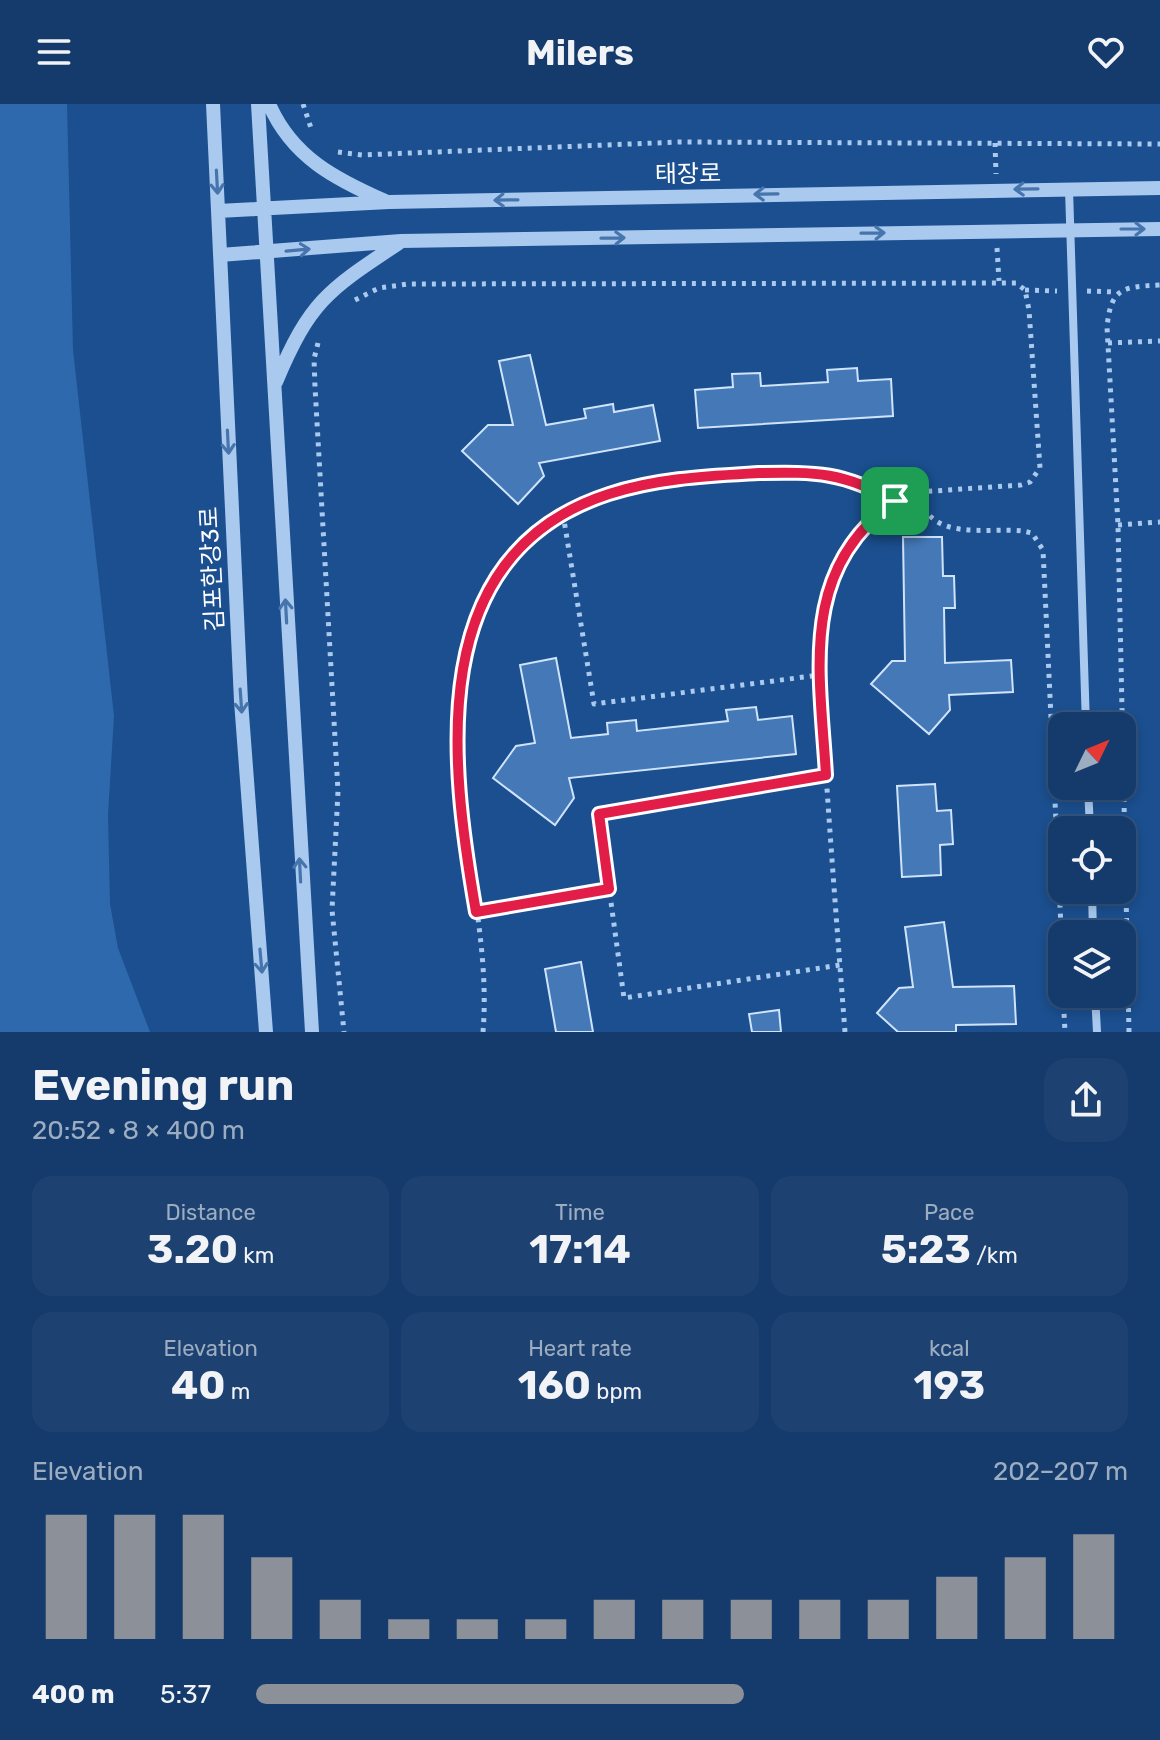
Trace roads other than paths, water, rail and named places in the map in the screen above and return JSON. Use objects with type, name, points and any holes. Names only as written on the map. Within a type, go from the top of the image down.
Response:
[{"type":"street","name":"김포한강3로","points":[[213,104],[241,701],[266,1032]]},
{"type":"street","points":[[258,104],[312,1032]]},
{"type":"street","points":[[269,104],[279,127],[295,148],[333,178],[389,202]]},
{"type":"street","points":[[1069,188],[1086,712]]},
{"type":"street","name":"태장로","points":[[218,211],[389,202],[1160,188]]},
{"type":"street","points":[[220,255],[401,241],[1160,229]]},
{"type":"street","points":[[274,386],[295,337],[314,306],[339,283],[401,241]]},
{"type":"street","points":[[1096,1008],[1097,1032]]}]
